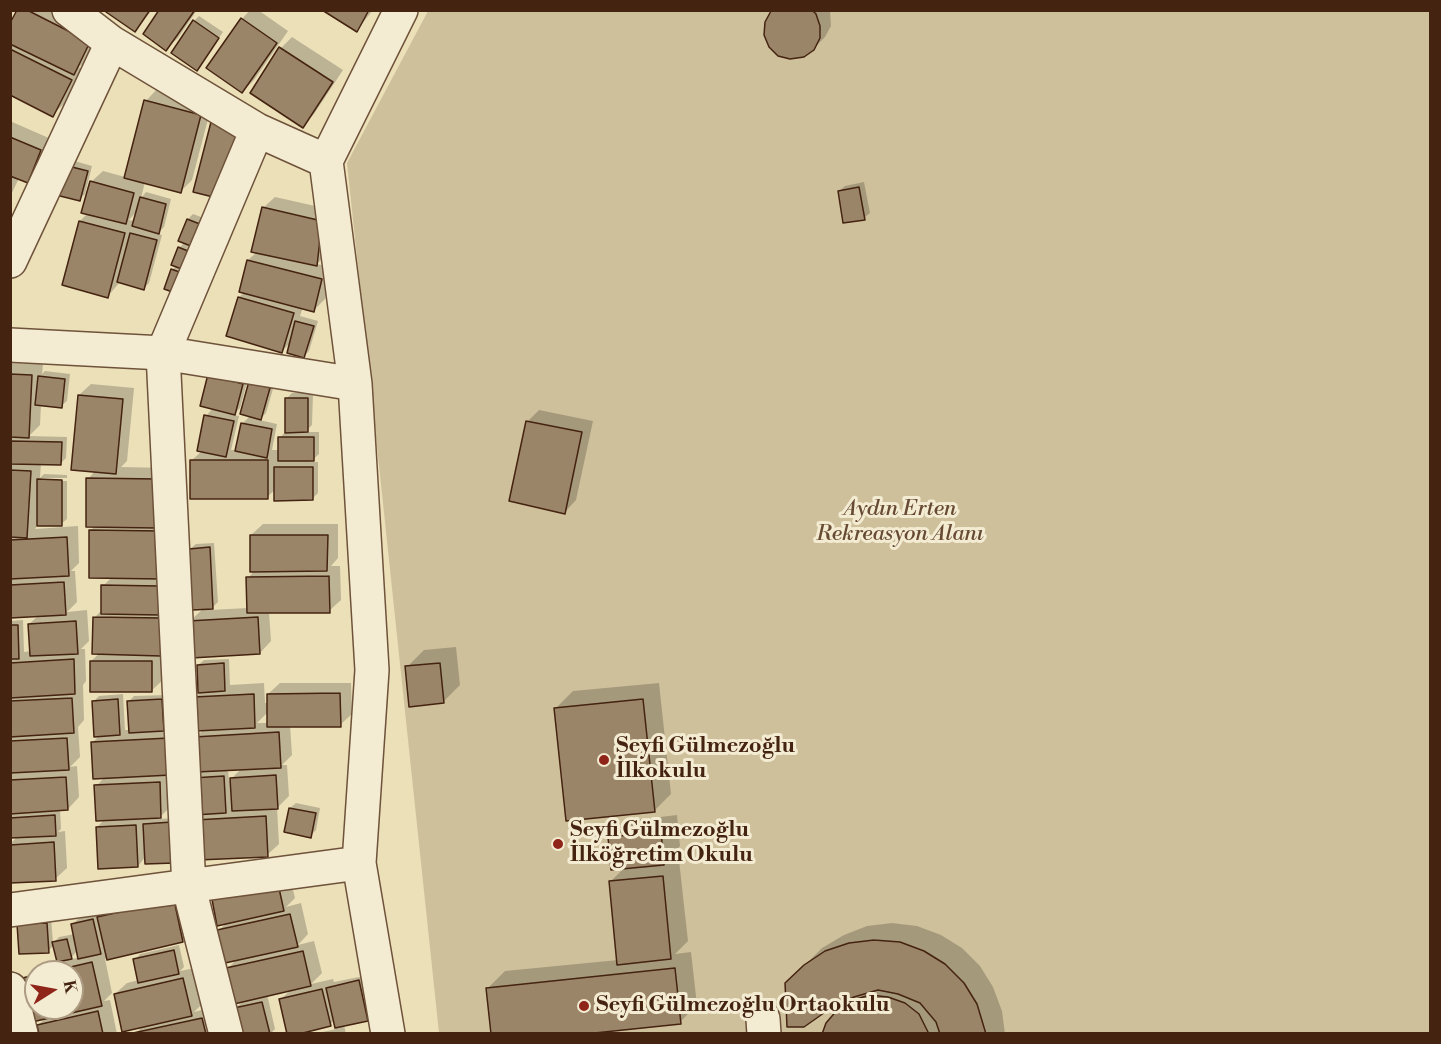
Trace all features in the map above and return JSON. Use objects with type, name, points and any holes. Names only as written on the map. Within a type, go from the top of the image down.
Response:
[{"type":"street","points":[[69,10],[112,43],[257,130],[326,161]]},
{"type":"street","points":[[388,1034],[358,863],[372,670],[355,384],[326,161],[401,10]]},
{"type":"street","points":[[10,261],[112,43]]},
{"type":"street","points":[[226,1034],[189,888],[163,353],[257,130]]},
{"type":"street","points":[[10,345],[163,353],[355,384]]},
{"type":"street","points":[[10,910],[189,888],[358,863]]},
{"type":"street","points":[[10,989],[21,1034]]},
{"type":"green space","name":"Aydın Erten Rekreasyon Alanı","points":[[428,11],[1430,11],[1430,1033],[439,1033],[347,163]]},
{"type":"building","points":[[17,10],[27,10],[90,42],[74,75],[10,44],[10,23]]},
{"type":"building","points":[[107,10],[150,10],[135,32],[106,12]]},
{"type":"building","points":[[159,10],[195,10],[166,51],[143,34]]},
{"type":"building","points":[[322,10],[369,10],[357,32]]},
{"type":"building","points":[[812,10],[820,26],[820,38],[814,50],[804,57],[790,59],[778,56],[769,47],[764,35],[765,22],[771,11]]},
{"type":"building","points":[[241,18],[277,43],[242,93],[206,68]]},
{"type":"building","points":[[193,20],[219,38],[197,71],[171,53]]},
{"type":"building","points":[[279,47],[333,82],[303,128],[250,93]]},
{"type":"building","points":[[10,49],[72,80],[53,117],[10,95]]},
{"type":"building","points":[[144,100],[201,115],[181,193],[124,178]]},
{"type":"building","points":[[211,122],[244,131],[225,200],[193,192]]},
{"type":"building","points":[[10,137],[41,150],[28,183],[10,176]]},
{"type":"building","points":[[64,165],[88,171],[80,201],[56,195]]},
{"type":"building","points":[[90,181],[134,193],[126,224],[81,213]]},
{"type":"building","points":[[859,187],[865,220],[843,223],[838,191]]},
{"type":"building","points":[[140,197],[166,204],[159,234],[132,226]]},
{"type":"building","points":[[262,207],[322,221],[317,266],[251,252]]},
{"type":"building","points":[[187,219],[205,226],[196,248],[178,241]]},
{"type":"building","points":[[79,221],[125,233],[108,298],[62,285]]},
{"type":"building","points":[[130,233],[157,240],[144,290],[117,282]]},
{"type":"building","points":[[178,247],[193,253],[187,271],[171,265]]},
{"type":"building","points":[[247,260],[322,279],[314,312],[239,292]]},
{"type":"building","points":[[171,269],[185,274],[178,294],[164,289]]},
{"type":"building","points":[[238,297],[294,313],[282,353],[226,336]]},
{"type":"building","points":[[295,321],[314,326],[304,358],[287,353]]},
{"type":"building","points":[[10,374],[32,375],[29,438],[10,437]]},
{"type":"building","points":[[208,374],[243,384],[235,415],[200,406]]},
{"type":"building","points":[[38,376],[65,379],[62,408],[35,405]]},
{"type":"building","points":[[249,381],[270,388],[261,420],[240,414]]},
{"type":"building","points":[[78,395],[123,399],[116,474],[71,470]]},
{"type":"building","points":[[285,398],[308,398],[308,432],[285,433]]},
{"type":"building","points":[[204,415],[234,421],[226,457],[197,451]]},
{"type":"building","points":[[526,421],[582,432],[565,514],[509,501]]},
{"type":"building","points":[[241,423],[272,429],[267,458],[235,451]]},
{"type":"building","points":[[278,437],[314,437],[314,461],[278,461]]},
{"type":"building","points":[[10,441],[62,442],[61,465],[10,464]]},
{"type":"building","points":[[190,460],[268,460],[268,499],[190,499]]},
{"type":"building","points":[[274,467],[313,467],[313,500],[274,501]]},
{"type":"building","points":[[10,470],[31,471],[27,538],[10,537]]},
{"type":"building","points":[[86,478],[157,479],[156,528],[86,527]]},
{"type":"building","points":[[37,479],[62,480],[62,526],[37,526]]},
{"type":"building","points":[[89,530],[162,531],[162,579],[89,578]]},
{"type":"building","points":[[250,535],[328,535],[327,571],[250,572]]},
{"type":"building","points":[[67,537],[69,576],[10,579],[10,540]]},
{"type":"building","points":[[210,547],[213,609],[192,610],[189,549]]},
{"type":"building","points":[[329,576],[330,613],[247,613],[246,577]]},
{"type":"building","points":[[64,582],[66,615],[10,618],[10,585]]},
{"type":"building","points":[[101,585],[159,586],[159,615],[101,614]]},
{"type":"building","points":[[93,617],[162,618],[161,656],[92,654]]},
{"type":"building","points":[[258,617],[260,654],[191,658],[188,621]]},
{"type":"building","points":[[76,621],[78,654],[30,656],[28,624]]},
{"type":"building","points":[[10,625],[18,625],[19,659],[10,659]]},
{"type":"building","points":[[74,659],[75,694],[10,698],[10,663]]},
{"type":"building","points":[[90,661],[152,661],[152,692],[90,692]]},
{"type":"building","points":[[224,663],[225,691],[198,693],[197,665]]},
{"type":"building","points":[[440,663],[444,703],[409,707],[405,666]]},
{"type":"building","points":[[340,693],[341,727],[267,727],[267,694]]},
{"type":"building","points":[[254,694],[255,728],[196,731],[194,697]]},
{"type":"building","points":[[72,698],[74,733],[10,737],[10,701]]},
{"type":"building","points":[[118,699],[120,735],[94,737],[92,701]]},
{"type":"building","points":[[162,699],[164,731],[129,733],[127,701]]},
{"type":"building","name":"Seyfi Gülmezoğlu İlkokulu","points":[[643,699],[655,812],[566,821],[554,708]]},
{"type":"building","points":[[279,732],[281,768],[196,772],[194,737]]},
{"type":"building","points":[[67,738],[69,770],[10,773],[10,741]]},
{"type":"building","points":[[169,738],[171,775],[93,779],[91,742]]},
{"type":"building","points":[[276,775],[278,809],[232,811],[230,778]]},
{"type":"building","points":[[224,776],[226,813],[194,815],[192,778]]},
{"type":"building","points":[[66,777],[68,810],[10,814],[10,780]]},
{"type":"building","points":[[160,782],[161,818],[96,821],[94,785]]},
{"type":"building","points":[[289,808],[316,813],[311,838],[284,832]]},
{"type":"building","points":[[55,815],[56,836],[10,838],[10,818]]},
{"type":"building","points":[[266,816],[268,857],[198,860],[195,820]]},
{"type":"building","points":[[172,822],[175,863],[145,864],[143,824]]},
{"type":"building","points":[[136,825],[138,867],[98,869],[96,827]]},
{"type":"building","points":[[661,832],[664,865],[611,870],[608,837]]},
{"type":"building","points":[[54,842],[56,881],[10,883],[10,845]]},
{"type":"building","points":[[663,876],[671,959],[617,965],[609,881]]},
{"type":"building","points":[[277,879],[284,911],[217,926],[211,894]]},
{"type":"building","points":[[174,900],[183,942],[107,960],[97,917]]},
{"type":"building","points":[[290,914],[298,947],[225,963],[217,930]]},
{"type":"building","points":[[93,919],[101,954],[78,959],[71,924]]},
{"type":"building","points":[[47,923],[49,953],[19,954],[17,924]]},
{"type":"building","points":[[67,939],[72,959],[56,960],[52,942]]},
{"type":"building","points":[[874,940],[900,942],[924,951],[945,964],[964,983],[977,1004],[986,1034],[940,1034],[936,1022],[920,1003],[898,994],[878,990],[854,997],[831,1008],[804,1027],[787,1027],[785,983],[804,965],[825,951],[849,943]]},
{"type":"building","points":[[174,950],[179,974],[138,983],[133,959]]},
{"type":"building","points":[[303,951],[311,986],[234,1004],[226,968]]},
{"type":"building","points":[[92,962],[102,1006],[84,1010],[84,964]]},
{"type":"building","name":"Seyfi Gülmezoğlu Ortaokulu","points":[[675,968],[681,1024],[585,1034],[491,1034],[486,988]]},
{"type":"building","points":[[183,978],[192,1016],[122,1032],[114,994]]},
{"type":"building","points":[[359,980],[368,1021],[335,1028],[326,988]]},
{"type":"building","points":[[322,989],[331,1026],[299,1034],[287,1034],[279,999]]},
{"type":"building","points":[[870,995],[888,997],[905,1003],[919,1014],[929,1034],[822,1034],[826,1023],[838,1009],[853,1000]]},
{"type":"building","points":[[262,1002],[270,1034],[240,1034],[234,1008]]},
{"type":"building","points":[[98,1011],[103,1034],[39,1034],[37,1025],[59,1020],[84,1020],[84,1014]]},
{"type":"building","points":[[202,1018],[206,1034],[133,1034],[133,1033]]},
{"type":"place","name":"Seyfi Gülmezoğlu İlkokulu","points":[[604,760]]},
{"type":"place","name":"Seyfi Gülmezoğlu İlköğretim Okulu","points":[[558,844]]},
{"type":"place","name":"Seyfi Gülmezoğlu Ortaokulu","points":[[584,1006]]}]
